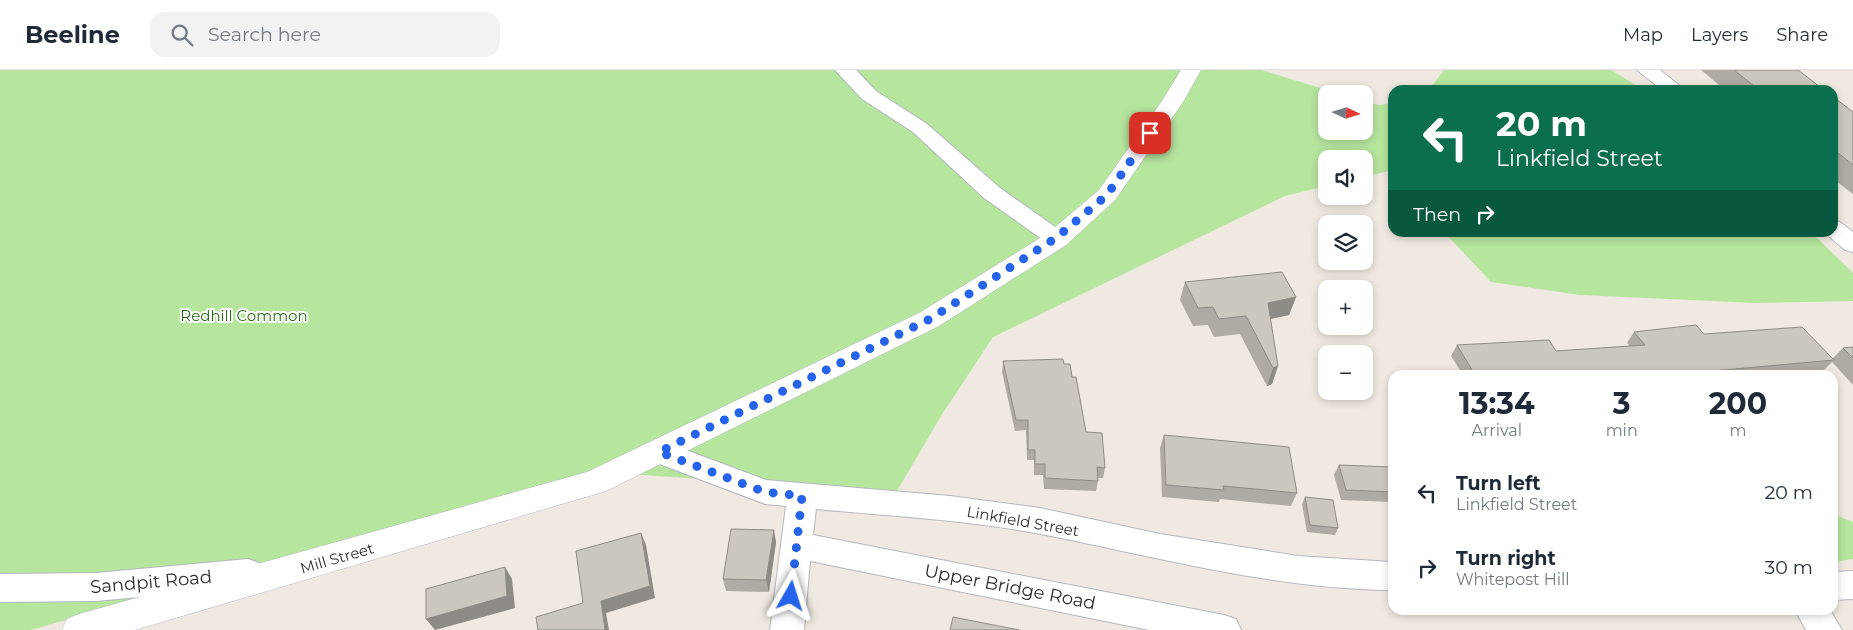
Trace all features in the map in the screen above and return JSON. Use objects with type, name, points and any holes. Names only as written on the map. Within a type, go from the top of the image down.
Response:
[{"type":"street","points":[[845,70],[869,95],[920,128],[992,193],[1056,238]]},
{"type":"street","name":"Mill Street","points":[[79,630],[301,568],[594,482],[930,319],[1056,238],[1107,195],[1172,102],[1191,70]]},
{"type":"street","points":[[1647,70],[1668,85]]},
{"type":"street","points":[[1838,232],[1853,244]]},
{"type":"street","name":"Linkfield Street","points":[[659,452],[765,492],[950,508],[1040,521],[1160,547],[1298,570],[1388,576]]},
{"type":"street","points":[[787,630],[802,496]]},
{"type":"street","name":"Upper Bridge Road","points":[[797,545],[1224,630]]},
{"type":"street","name":"Sandpit Road","points":[[0,588],[96,587],[301,568]]},
{"type":"street","points":[[1838,586],[1853,585]]},
{"type":"street","points":[[1814,615],[1825,630]]},
{"type":"green space","name":"Redhill Common","points":[[0,70],[1261,70],[1318,87],[1318,140],[1373,140],[1373,103],[1379,105],[1388,104],[1388,171],[1373,175],[1373,150],[1318,150],[1318,188],[1285,196],[993,337],[941,416],[890,503],[775,484],[598,472],[399,525],[31,630],[0,630]]},
{"type":"green space","points":[[1444,70],[1611,70],[1636,85],[1433,85]]},
{"type":"green space","points":[[1449,237],[1816,237],[1853,273],[1853,301],[1756,303],[1580,295],[1491,282]]},
{"type":"green space","points":[[1838,516],[1853,522],[1853,559],[1838,561]]},
{"type":"building","points":[[1734,70],[1798,70],[1818,85],[1753,85]]},
{"type":"building","points":[[1838,101],[1853,112],[1853,165],[1838,153]]},
{"type":"building","points":[[1282,272],[1296,297],[1268,303],[1278,366],[1273,368],[1246,316],[1219,319],[1213,307],[1198,308],[1185,282]]},
{"type":"building","points":[[1696,325],[1704,334],[1802,327],[1834,360],[1724,370],[1472,370],[1457,345],[1549,340],[1556,351],[1645,345],[1634,332]]},
{"type":"building","points":[[1853,347],[1853,358],[1843,348]]},
{"type":"building","points":[[1063,359],[1064,364],[1070,364],[1072,377],[1076,377],[1086,432],[1102,433],[1105,468],[1097,467],[1098,481],[1045,478],[1045,464],[1035,464],[1035,450],[1028,450],[1028,420],[1016,420],[1003,361]]},
{"type":"building","points":[[1164,435],[1289,447],[1297,493],[1223,486],[1224,490],[1166,485]]},
{"type":"building","points":[[1339,465],[1388,467],[1388,492],[1346,490]]},
{"type":"building","points":[[1305,497],[1333,500],[1338,528],[1310,525]]},
{"type":"building","points":[[731,529],[774,530],[766,580],[723,579]]},
{"type":"building","points":[[641,533],[650,586],[601,601],[605,630],[538,630],[536,617],[583,603],[576,551]]},
{"type":"building","points":[[505,567],[507,596],[426,619],[426,589]]},
{"type":"building","points":[[953,617],[1019,630],[950,630]]},
{"type":"route","points":[[791,596],[802,496],[765,492],[659,452],[930,319],[1056,238],[1107,195],[1150,133]]}]
